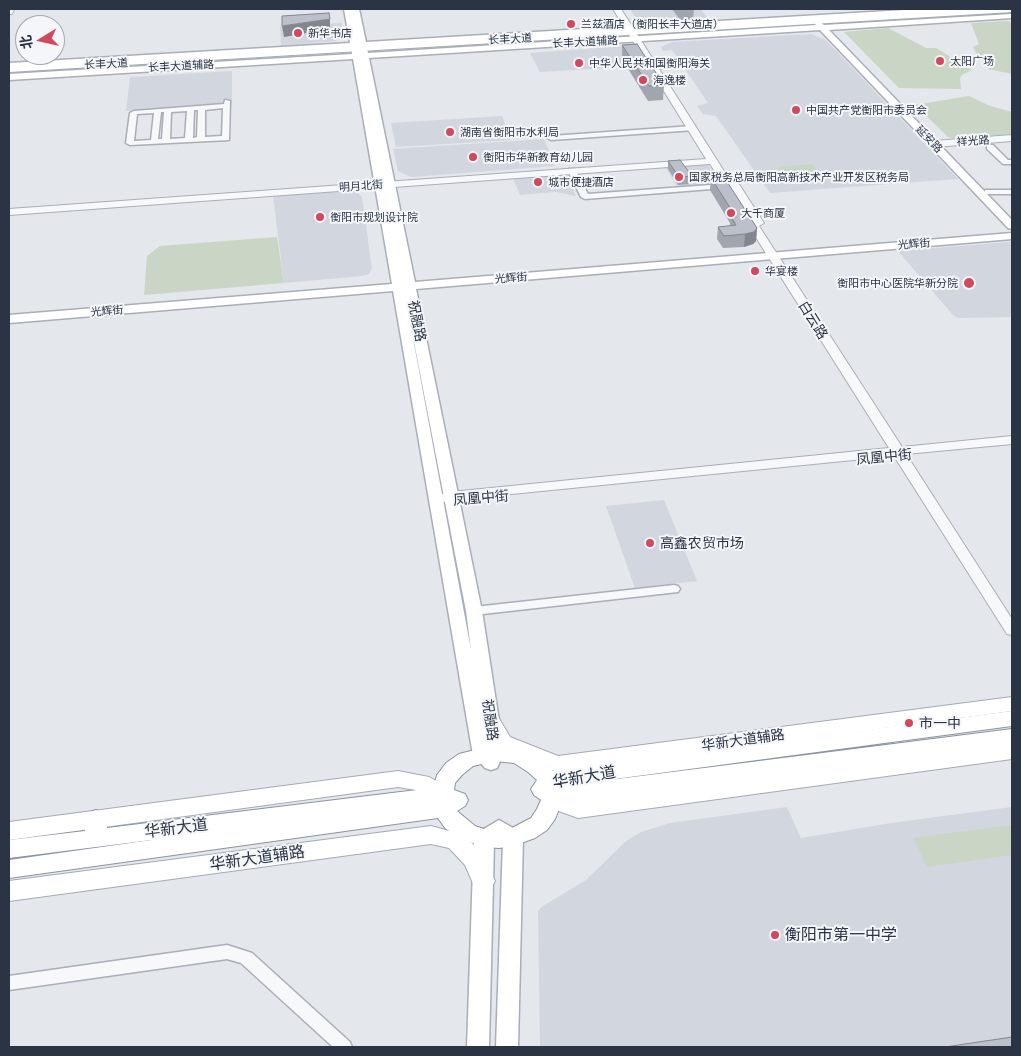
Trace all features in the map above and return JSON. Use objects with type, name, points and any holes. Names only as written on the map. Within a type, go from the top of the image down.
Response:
[{"type":"main road","name":"祝融路","points":[[348,9],[403,285],[436,500],[489,757]]},
{"type":"main road","name":"祝融路","points":[[355,9],[356,51]]},
{"type":"main road","points":[[821,21],[836,16],[896,12],[914,14],[957,9]]},
{"type":"main road","name":"长丰大道","points":[[382,47],[635,33],[784,22],[858,22],[914,14],[1012,14]]},
{"type":"main road","name":"长丰大道","points":[[9,69],[106,62],[182,63],[576,35],[670,33],[914,14],[1012,14]]},
{"type":"main road","points":[[821,21],[1012,14]]},
{"type":"main road","points":[[616,40],[654,27],[799,18],[821,21],[858,22]]},
{"type":"main road","points":[[784,22],[799,18]]},
{"type":"main road","points":[[597,34],[616,29],[655,38],[798,29],[820,30],[821,21]]},
{"type":"main road","name":"延安路","points":[[821,21],[938,144],[1012,226]]},
{"type":"main road","name":"长丰大道辅路","points":[[382,47],[616,29]]},
{"type":"main road","points":[[552,33],[576,35]]},
{"type":"main road","points":[[655,38],[670,33]]},
{"type":"main road","name":"长丰大道辅路","points":[[106,62],[616,40]]},
{"type":"main road","points":[[356,51],[382,47]]},
{"type":"main road","points":[[356,51],[382,47]]},
{"type":"main road","name":"长丰大道","points":[[9,69],[182,63],[356,51]]},
{"type":"main road","name":"长丰大道辅路","points":[[9,77],[182,63]]},
{"type":"main road","name":"延安路","points":[[938,144],[1012,218]]},
{"type":"main road","name":"光辉街","points":[[9,318],[1012,234]]},
{"type":"main road","name":"祝融路","points":[[403,285],[452,499],[474,611],[490,720],[489,757]]},
{"type":"main road","name":"华新大道辅路","points":[[490,720],[503,743],[557,764],[1012,704]]},
{"type":"main road","name":"华新大道","points":[[547,788],[1012,718]]},
{"type":"main road","name":"华新大道","points":[[547,788],[1012,737]]},
{"type":"main road","points":[[547,788],[564,804],[578,809],[1012,750]]},
{"type":"main road","points":[[508,754],[528,760],[543,772],[547,788],[547,813],[539,824],[527,832],[499,834],[467,832],[453,822],[445,782],[454,770],[466,760],[508,754]]},
{"type":"main road","name":"华新大道","points":[[9,850],[96,828],[448,802]]},
{"type":"main road","name":"华新大道","points":[[9,869],[448,802]]},
{"type":"main road","points":[[9,831],[96,828]]},
{"type":"main road","points":[[478,1047],[483,881],[499,834]]},
{"type":"main road","points":[[499,834],[507,1047]]},
{"type":"main road","name":"华新大道辅路","points":[[9,891],[431,835],[456,840],[474,860],[483,881]]},
{"type":"street","name":"白云路","points":[[617,9],[635,33],[1012,630]]},
{"type":"street","name":"白云路","points":[[622,9],[692,128],[775,254]]},
{"type":"street","points":[[227,104],[226,138],[130,144],[134,114],[158,110],[202,108],[227,104]]},
{"type":"street","points":[[190,140],[191,108]]},
{"type":"street","points":[[201,139],[202,108]]},
{"type":"street","points":[[154,142],[158,110]]},
{"type":"street","points":[[166,141],[168,110]]},
{"type":"street","points":[[551,138],[692,128]]},
{"type":"street","name":"祥光路","points":[[938,144],[1012,139]]},
{"type":"street","points":[[990,147],[1011,168]]},
{"type":"street","name":"明月北街","points":[[9,211],[712,160]]},
{"type":"street","name":"明月北街","points":[[384,184],[712,160]]},
{"type":"street","points":[[572,171],[585,197],[728,185]]},
{"type":"street","points":[[988,192],[1012,192]]},
{"type":"street","name":"凤凰中街","points":[[436,500],[902,453],[1012,440]]},
{"type":"street","name":"凤凰中街","points":[[902,453],[1012,444]]},
{"type":"street","name":"白云路","points":[[902,453],[1012,618]]},
{"type":"street","points":[[474,611],[674,589]]},
{"type":"street","points":[[9,984],[227,952],[246,958],[344,1047]]},
{"type":"shaded area","points":[[630,9],[701,9],[708,19],[649,22],[635,17]]},
{"type":"shaded area","points":[[342,23],[342,35],[336,41],[281,46],[280,27],[282,26]]},
{"type":"shaded area","name":"中国共产党衡阳市委员会","points":[[811,34],[826,40],[958,179],[770,193],[716,116],[703,114],[697,106],[708,103],[672,50],[663,51],[661,47],[672,42]]},
{"type":"shaded area","name":"中华人民共和国衡阳海关","points":[[626,46],[634,55],[620,56],[626,67],[540,72],[530,53]]},
{"type":"shaded area","points":[[232,71],[232,105],[126,111],[130,77]]},
{"type":"shaded area","name":"湖南省衡阳市水利局","points":[[502,116],[511,140],[396,147],[391,123]]},
{"type":"shaded area","name":"衡阳市华新教育幼儿园","points":[[544,139],[555,166],[411,177],[398,171],[393,149]]},
{"type":"shaded area","points":[[708,165],[721,184],[678,188],[665,167]]},
{"type":"shaded area","points":[[566,174],[576,196],[556,192],[520,195],[513,178]]},
{"type":"shaded area","name":"衡阳市规划设计院","points":[[348,191],[358,193],[362,197],[372,269],[369,274],[284,283],[273,196]]},
{"type":"shaded area","name":"衡阳市中心医院华新分院","points":[[1012,243],[1012,317],[958,318],[953,315],[898,251]]},
{"type":"shaded area","name":"高鑫农贸市场","points":[[664,500],[697,581],[635,588],[606,506]]},
{"type":"shaded area","name":"衡阳市第一中学","points":[[787,807],[801,838],[891,823],[1012,807],[1012,1047],[540,1047],[538,911],[543,906],[586,880],[626,841],[641,832],[670,823]]},
{"type":"green space","points":[[1012,22],[1012,74],[988,69],[987,65],[978,57],[973,47],[979,44],[971,23]]},
{"type":"green space","points":[[888,28],[926,48],[936,48],[972,70],[960,78],[961,89],[899,88],[844,32]]},
{"type":"green space","points":[[969,96],[990,106],[1012,112],[1012,134],[955,139],[948,137],[915,105]]},
{"type":"green space","points":[[812,164],[819,173],[784,175],[778,167]]},
{"type":"green space","points":[[277,237],[284,283],[144,295],[147,256],[160,246]]},
{"type":"green space","points":[[1011,825],[1012,855],[927,867],[913,838]]},
{"type":"building","points":[[329,13],[330,19],[282,26],[282,16]]},
{"type":"building","points":[[637,44],[664,85],[649,86],[622,45]]},
{"type":"building","points":[[680,160],[692,176],[679,177],[668,161]]},
{"type":"building","points":[[724,177],[757,228],[754,232],[724,236],[718,227],[736,225],[731,217],[736,217],[711,178]]},
{"type":"building","points":[[1012,1037],[1012,1047],[945,1047]]},
{"type":"place","name":"兰兹酒店（衡阳长丰大道店）","points":[[571,24]]},
{"type":"place","name":"新华书店","points":[[298,33]]},
{"type":"place","name":"太阳广场","points":[[940,61]]},
{"type":"place","name":"中华人民共和国衡阳海关","points":[[579,63]]},
{"type":"place","name":"海逸楼","points":[[643,80]]},
{"type":"place","name":"中国共产党衡阳市委员会","points":[[796,110]]},
{"type":"place","name":"湖南省衡阳市水利局","points":[[450,132]]},
{"type":"place","name":"衡阳市华新教育幼儿园","points":[[473,157]]},
{"type":"place","name":"国家税务总局衡阳高新技术产业开发区税务局","points":[[679,177]]},
{"type":"place","name":"城市便捷酒店","points":[[538,182]]},
{"type":"place","name":"大千商厦","points":[[731,213]]},
{"type":"place","name":"衡阳市规划设计院","points":[[320,217]]},
{"type":"place","name":"华宴楼","points":[[755,271]]},
{"type":"place","name":"衡阳市中心医院华新分院","points":[[969,283]]},
{"type":"place","name":"高鑫农贸市场","points":[[650,543]]},
{"type":"place","name":"市一中","points":[[909,723]]},
{"type":"place","name":"衡阳市第一中学","points":[[775,935]]}]
